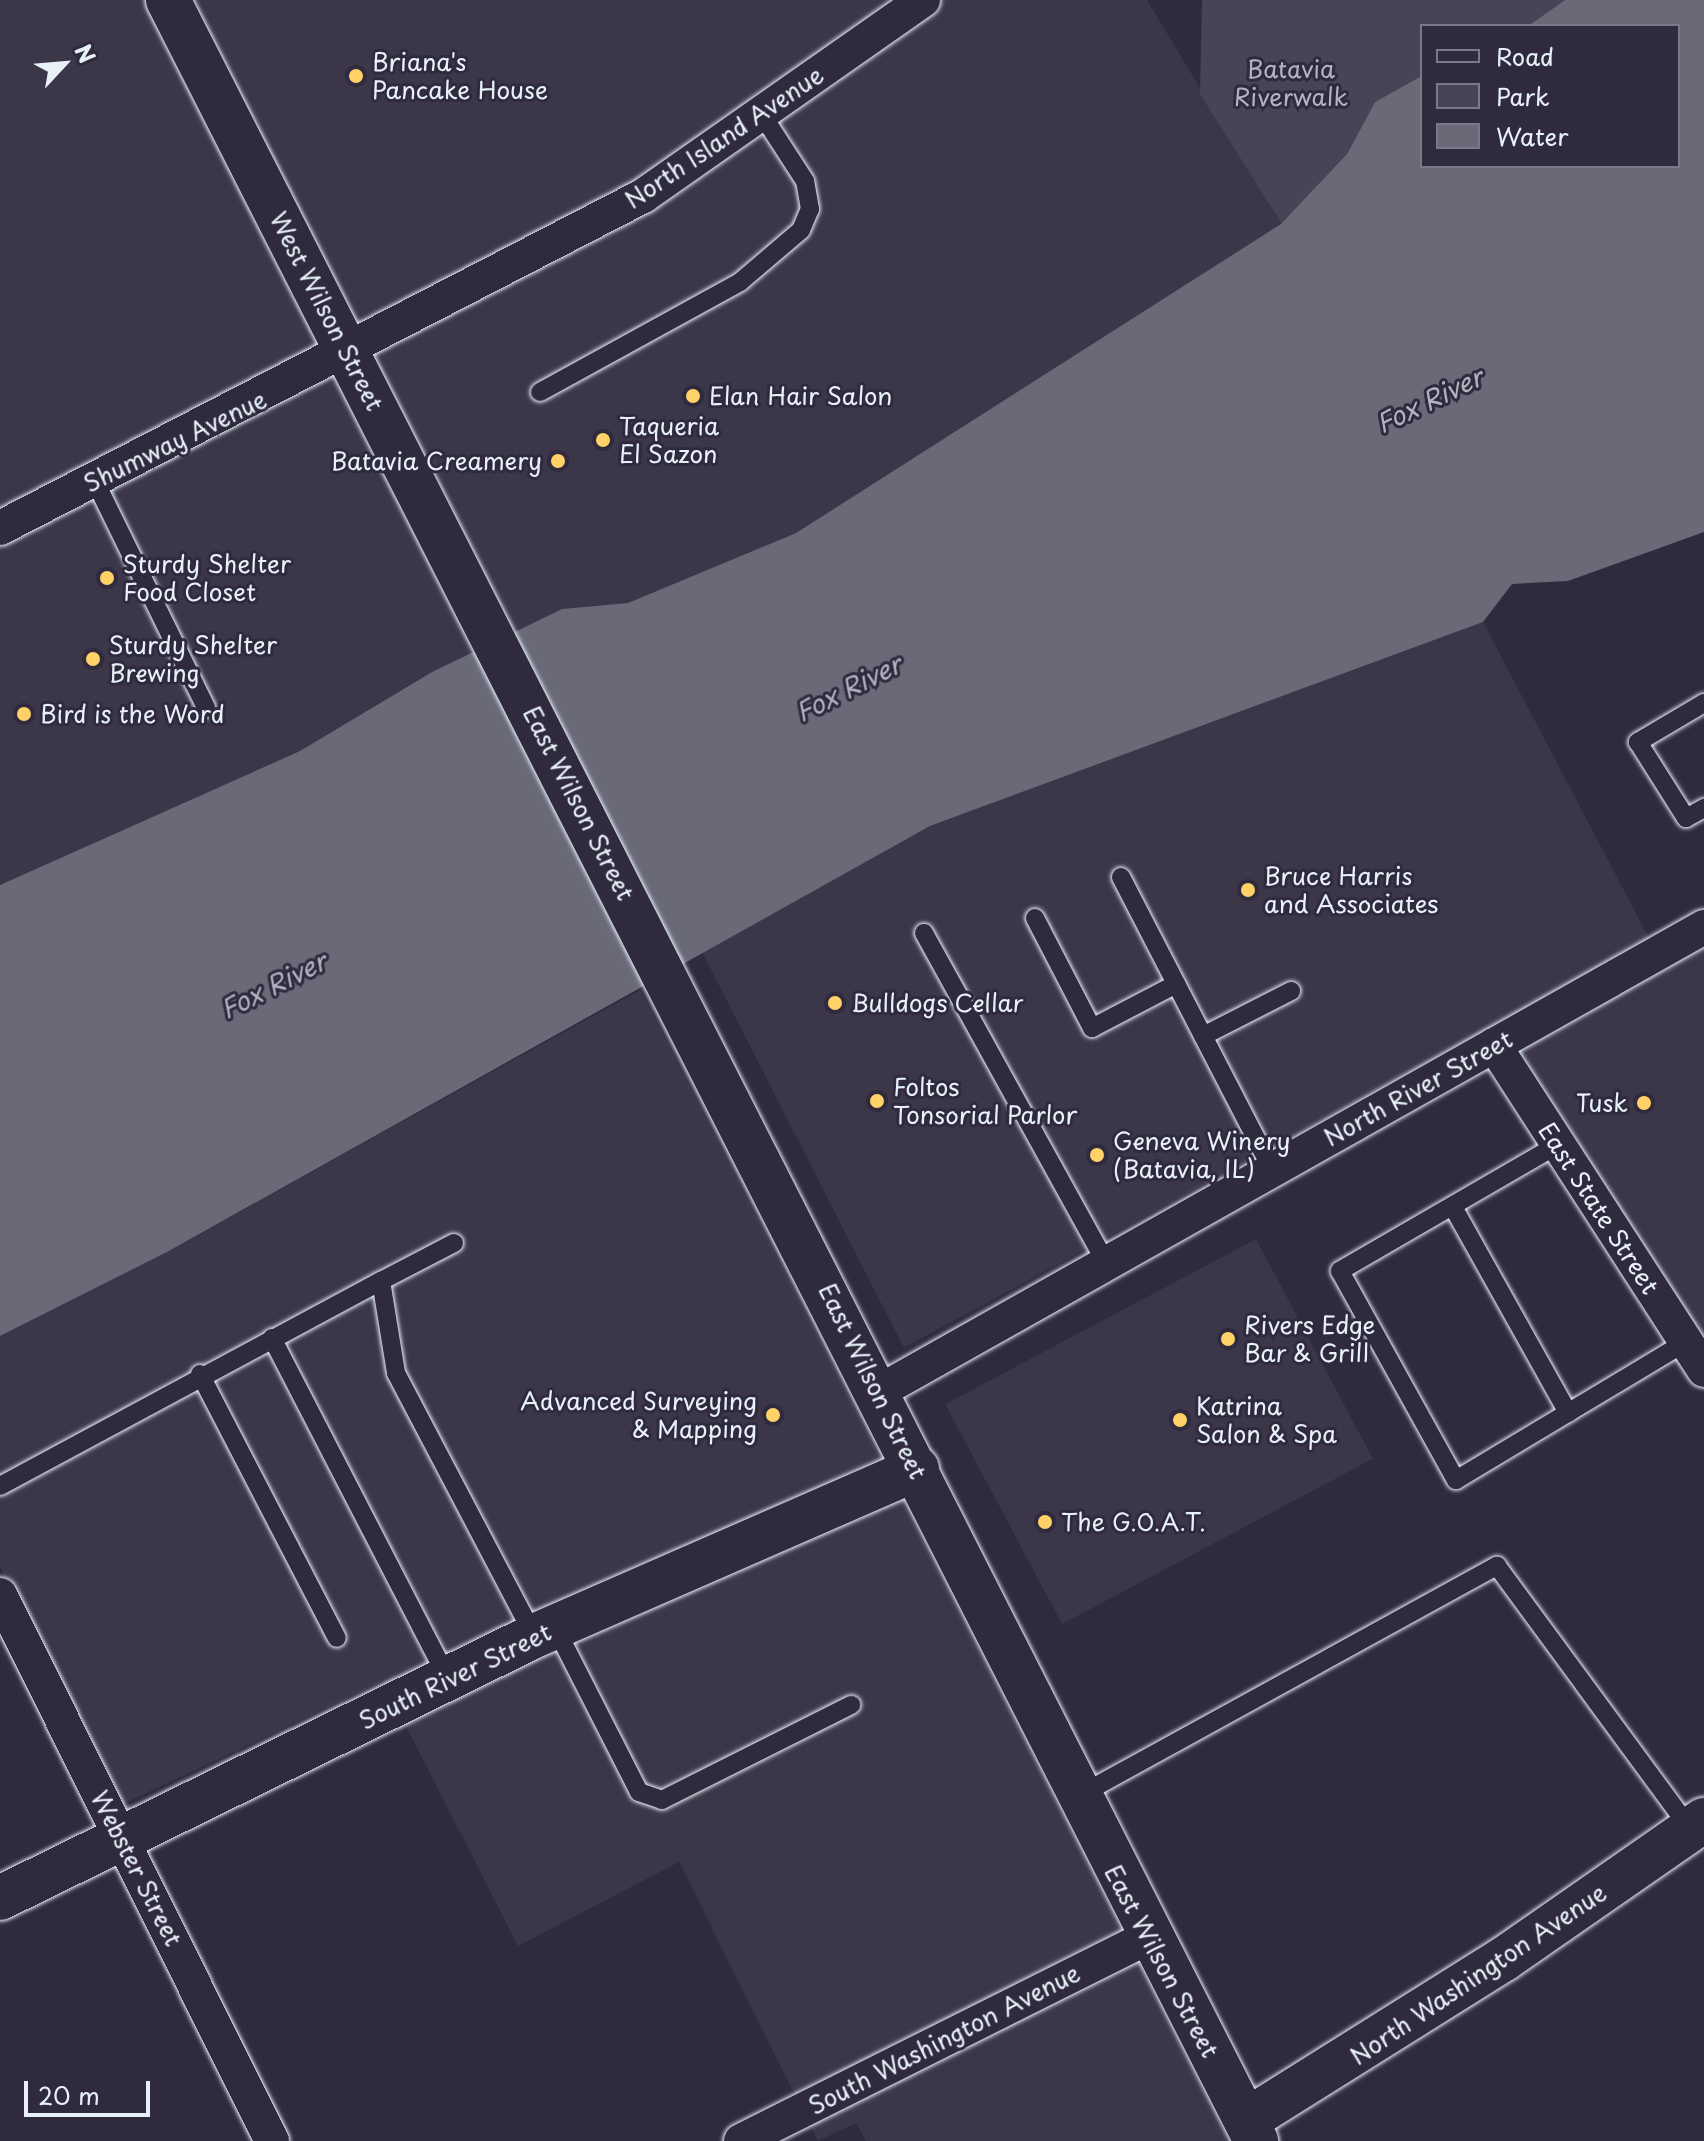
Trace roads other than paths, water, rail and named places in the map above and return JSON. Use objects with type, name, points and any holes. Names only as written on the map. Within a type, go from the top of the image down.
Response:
[{"type":"main road","name":"West Wilson Street","points":[[168,0],[486,622]]},
{"type":"main road","name":"East Wilson Street","points":[[486,622],[880,1391],[1147,1938],[1252,2131]]},
{"type":"main road","name":"South River Street","points":[[0,1898],[545,1632],[917,1469]]},
{"type":"main road","name":"North Washington Avenue","points":[[1252,2131],[1697,1825]]},
{"type":"street","name":"North Island Avenue","points":[[348,351],[643,196],[923,0]]},
{"type":"street","name":"Shumway Avenue","points":[[0,528],[348,351]]},
{"type":"street","name":"North River Street","points":[[880,1391],[1704,927]]},
{"type":"street","name":"East State Street","points":[[1494,1045],[1695,1356]]},
{"type":"street","name":"Webster Street","points":[[0,1595],[272,2141]]},
{"type":"street","name":"South Washington Avenue","points":[[741,2141],[1147,1938]]},
{"type":"lane","points":[[540,392],[740,282],[801,230],[810,209],[805,181],[761,113]]},
{"type":"lane","points":[[95,481],[206,708]]},
{"type":"lane","points":[[1704,703],[1638,742],[1686,818],[1704,808]]},
{"type":"lane","points":[[1121,877],[1272,1170]]},
{"type":"lane","points":[[1035,918],[1092,1028],[1176,984]]},
{"type":"lane","points":[[924,933],[1106,1263]]},
{"type":"lane","points":[[1203,1036],[1291,991]]},
{"type":"lane","points":[[1557,1145],[1340,1271],[1456,1480],[1568,1413],[1695,1356]]},
{"type":"lane","points":[[1453,1207],[1568,1413]]},
{"type":"lane","points":[[0,1486],[200,1374],[454,1243]]},
{"type":"lane","points":[[381,1281],[396,1373],[639,1792],[662,1800],[851,1705]]},
{"type":"lane","points":[[272,1338],[448,1679]]},
{"type":"lane","points":[[200,1374],[337,1638]]},
{"type":"lane","points":[[1077,1796],[1497,1566],[1697,1825]]},
{"type":"water","name":"Fox River","points":[[1565,0],[1704,0],[1704,532],[1568,581],[1512,584],[1483,622],[930,826],[167,1252],[0,1336],[0,885],[300,751],[432,672],[562,609],[628,603],[796,533],[1281,224],[1347,154],[1375,102],[1420,77],[1420,168],[1680,168],[1680,24],[1531,24]]},
{"type":"place","name":"Briana's Pancake House","points":[[356,76]]},
{"type":"place","name":"Elan Hair Salon","points":[[693,396]]},
{"type":"place","name":"Taqueria El Sazon","points":[[603,440]]},
{"type":"place","name":"Batavia Creamery","points":[[558,461]]},
{"type":"place","name":"Sturdy Shelter Food Closet","points":[[107,578]]},
{"type":"place","name":"Sturdy Shelter Brewing","points":[[93,659]]},
{"type":"place","name":"Bird is the Word","points":[[24,714]]},
{"type":"place","name":"Bruce Harris and Associates","points":[[1248,890]]},
{"type":"place","name":"Bulldogs Cellar","points":[[835,1003]]},
{"type":"place","name":"Foltos Tonsorial Parlor","points":[[877,1101]]},
{"type":"place","name":"Tusk","points":[[1644,1103]]},
{"type":"place","name":"Geneva Winery (Batavia, IL)","points":[[1097,1155]]},
{"type":"place","name":"Rivers Edge Bar & Grill","points":[[1228,1339]]},
{"type":"place","name":"Advanced Surveying & Mapping","points":[[773,1415]]},
{"type":"place","name":"Katrina Salon & Spa","points":[[1180,1420]]},
{"type":"place","name":"The G.O.A.T.","points":[[1045,1522]]},
{"type":"park label","name":"Batavia Riverwalk","points":[[1291,83]]}]
